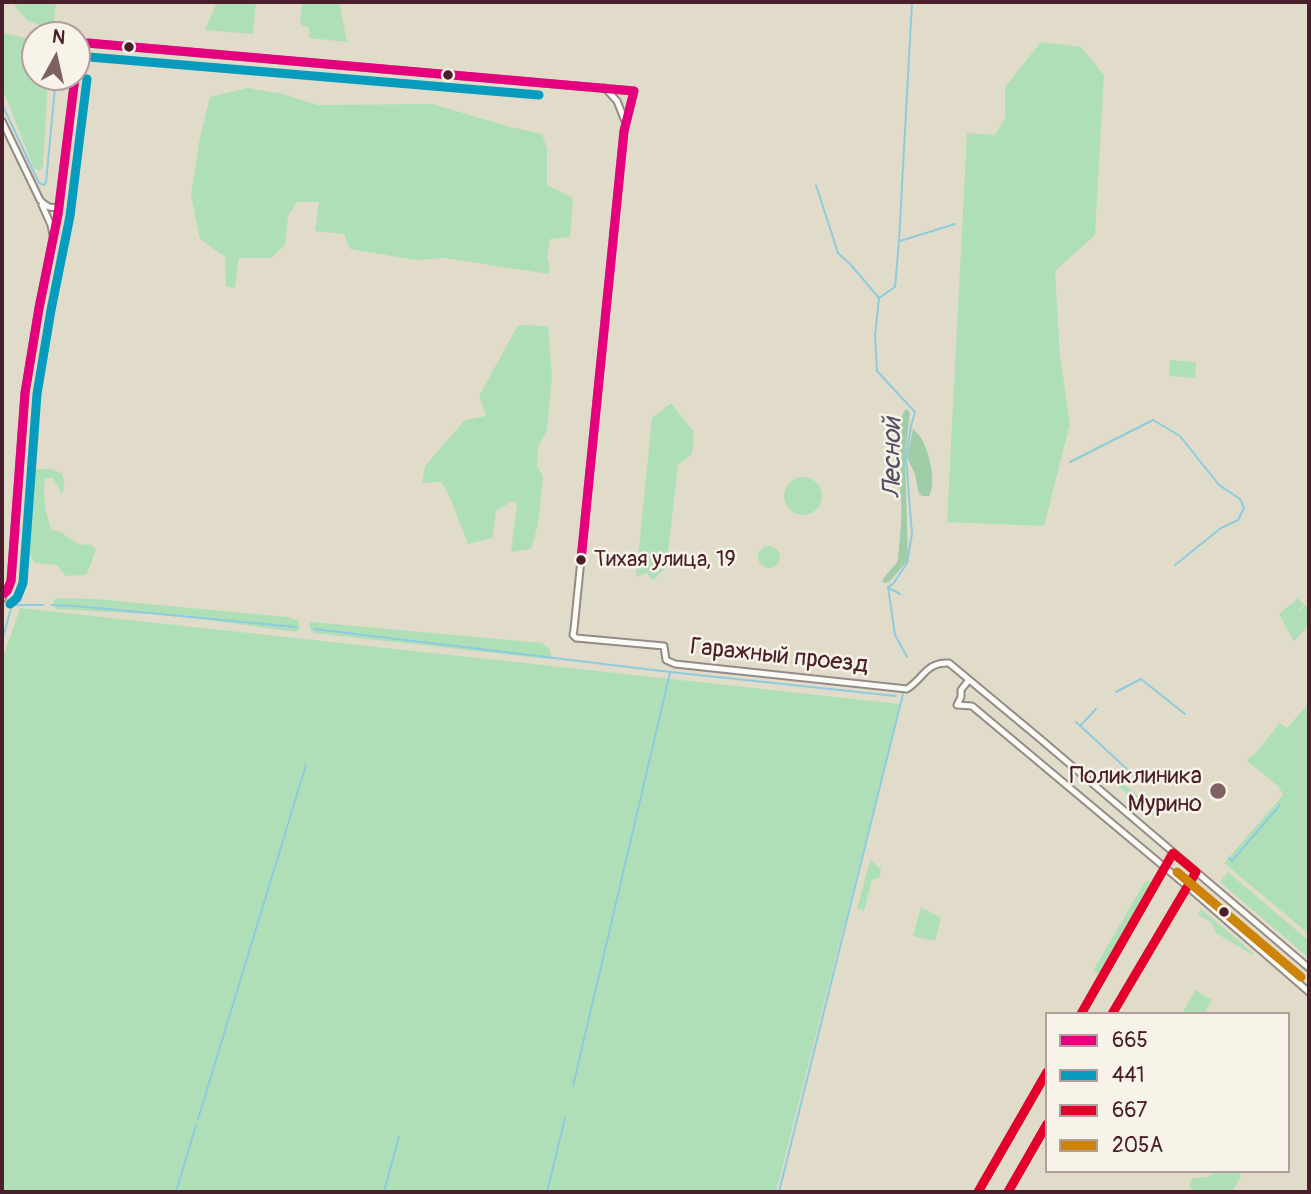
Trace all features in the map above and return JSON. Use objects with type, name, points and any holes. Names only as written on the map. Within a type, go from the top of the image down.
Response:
[{"type":"street","points":[[91,43],[634,91],[625,121]]},
{"type":"street","points":[[605,88],[621,108],[625,121]]},
{"type":"street","points":[[2,596],[11,581],[25,393],[59,206],[73,91]]},
{"type":"street","points":[[2,121],[51,225],[53,238]]},
{"type":"street","name":"Гаражный проезд","points":[[625,121],[573,635],[576,638],[664,646],[666,660],[675,664],[907,689],[918,682],[930,667],[949,663],[968,681]]},
{"type":"street","points":[[40,200],[48,207],[59,206]]},
{"type":"street","points":[[1309,968],[1038,737],[968,681],[961,690],[957,705],[972,706],[1309,992]]},
{"type":"street","points":[[1082,1012],[1173,853]]},
{"type":"street","points":[[1113,1012],[1196,872]]},
{"type":"street","points":[[978,1192],[1045,1075]]},
{"type":"street","points":[[1008,1192],[1045,1127]]},
{"type":"green space","points":[[12,2],[56,2],[54,21],[27,20]]},
{"type":"green space","points":[[217,2],[256,2],[253,34],[205,30]]},
{"type":"green space","points":[[302,2],[339,2],[347,42],[309,38],[309,29],[300,23]]},
{"type":"green space","points":[[2,33],[21,37],[21,91],[47,91],[43,168],[39,171],[34,168],[2,88]]},
{"type":"green space","points":[[1041,42],[1081,47],[1104,75],[1095,235],[1055,271],[1060,356],[1070,424],[1044,526],[947,522],[967,133],[995,135],[1005,118],[1005,87]]},
{"type":"green space","points":[[248,88],[283,94],[317,105],[433,104],[542,134],[547,149],[547,185],[573,198],[570,237],[550,239],[547,259],[550,265],[549,274],[444,258],[415,260],[350,249],[344,234],[315,231],[319,202],[297,202],[288,216],[285,245],[271,258],[239,258],[235,288],[226,286],[225,257],[200,239],[191,195],[200,137],[210,97]]},
{"type":"green space","points":[[518,325],[548,326],[552,376],[547,430],[538,447],[537,466],[543,476],[538,525],[531,549],[511,552],[517,504],[512,501],[496,511],[492,538],[468,544],[449,495],[441,482],[422,483],[425,466],[465,420],[486,416],[479,396]]},
{"type":"green space","points":[[1170,360],[1196,362],[1195,378],[1169,376]]},
{"type":"green space","points":[[671,403],[694,432],[692,454],[678,465],[668,554],[664,569],[653,581],[647,573],[636,577],[652,418]]},
{"type":"green space","points":[[906,409],[910,412],[905,457],[908,560],[889,582],[884,583],[882,581],[898,560],[902,514],[898,439],[899,426]]},
{"type":"green space","points":[[913,429],[924,443],[929,458],[932,483],[929,496],[919,494],[915,474],[907,457]]},
{"type":"green space","points":[[36,469],[52,469],[62,474],[62,494],[53,478],[45,479],[46,511],[51,529],[79,545],[90,544],[96,549],[85,575],[66,576],[57,565],[35,563],[29,552],[29,499]]},
{"type":"green space","points":[[803,477],[816,483],[822,496],[816,509],[803,515],[790,509],[784,496],[790,483]]},
{"type":"green space","points":[[769,546],[777,549],[780,557],[777,565],[769,568],[761,565],[758,557],[761,549]]},
{"type":"green space","points":[[59,598],[287,617],[298,620],[300,628],[297,632],[170,615],[56,609],[53,600]]},
{"type":"green space","points":[[1297,598],[1304,604],[1299,610],[1305,605],[1309,609],[1309,624],[1294,642],[1279,614]]},
{"type":"green space","points":[[20,608],[900,704],[776,1192],[2,1192],[2,661]]},
{"type":"green space","points":[[312,622],[542,643],[549,648],[551,655],[548,659],[313,633],[310,629]]},
{"type":"green space","points":[[1309,703],[1309,934],[1224,863],[1283,795],[1279,787],[1246,760],[1253,756],[1280,723],[1287,728]]},
{"type":"green space","points":[[1116,778],[1156,810],[1155,815],[1114,783]]},
{"type":"green space","points":[[870,860],[881,869],[879,878],[872,880],[864,911],[857,909]]},
{"type":"green space","points":[[1228,872],[1309,941],[1309,958],[1220,882]]},
{"type":"green space","points":[[1154,882],[1102,972],[1093,971],[1144,883]]},
{"type":"green space","points":[[921,907],[941,918],[935,941],[913,936]]},
{"type":"green space","points":[[1201,909],[1254,954],[1216,933],[1211,922],[1198,915]]},
{"type":"green space","points":[[1195,990],[1212,1000],[1205,1012],[1183,1012]]},
{"type":"green space","points":[[1214,1173],[1239,1173],[1241,1176],[1232,1192],[1198,1192],[1189,1187],[1193,1178],[1208,1177]]},
{"type":"waterway","points":[[879,298],[895,287],[912,2]]},
{"type":"waterway","points":[[2,104],[39,183],[44,185],[55,91]]},
{"type":"waterway","name":"Лесной","points":[[816,185],[838,253],[879,298],[875,336],[877,371],[915,412],[906,457],[912,534],[907,563],[888,587],[895,635],[907,657]]},
{"type":"waterway","points":[[900,241],[955,224]]},
{"type":"waterway","points":[[1070,462],[1153,420],[1180,436],[1219,485],[1240,499],[1244,508],[1238,520],[1221,528],[1175,565]]},
{"type":"waterway","name":"Лесной","points":[[889,588],[900,594]]},
{"type":"waterway","points":[[2,641],[12,605],[43,605]]},
{"type":"waterway","points":[[52,605],[296,627]]},
{"type":"waterway","points":[[314,629],[896,696]]},
{"type":"waterway","points":[[573,1086],[670,673]]},
{"type":"waterway","points":[[1116,692],[1141,679],[1185,714]]},
{"type":"waterway","points":[[779,1192],[903,694]]},
{"type":"waterway","points":[[1081,725],[1096,709]]},
{"type":"waterway","points":[[1076,722],[1143,784]]},
{"type":"waterway","points":[[198,1119],[306,765]]},
{"type":"waterway","points":[[1229,858],[1232,861],[1280,805]]},
{"type":"waterway","points":[[547,1192],[565,1118]]},
{"type":"waterway","points":[[176,1192],[196,1125]]},
{"type":"waterway","points":[[384,1192],[399,1136]]},
{"type":"transit line","name":"665","points":[[91,43],[634,91],[624,131],[581,560]]},
{"type":"transit line","name":"441","points":[[91,57],[539,95]]},
{"type":"transit line","name":"665","points":[[3,594],[11,581],[25,393],[58,214],[73,91]]},
{"type":"transit line","name":"441","points":[[10,604],[17,598],[23,583],[37,394],[70,216],[86,91]]},
{"type":"transit line","name":"667","points":[[1082,1012],[1173,853],[1196,872],[1113,1012]]},
{"type":"transit line","name":"205А","points":[[1177,872],[1301,977]]},
{"type":"transit line","name":"667","points":[[978,1192],[1045,1075]]},
{"type":"transit line","name":"667","points":[[1008,1192],[1045,1127]]},
{"type":"place","name":"Тихая улица, 19","points":[[581,560]]},
{"type":"place","name":"Поликлиника Мурино","points":[[1218,791]]}]
